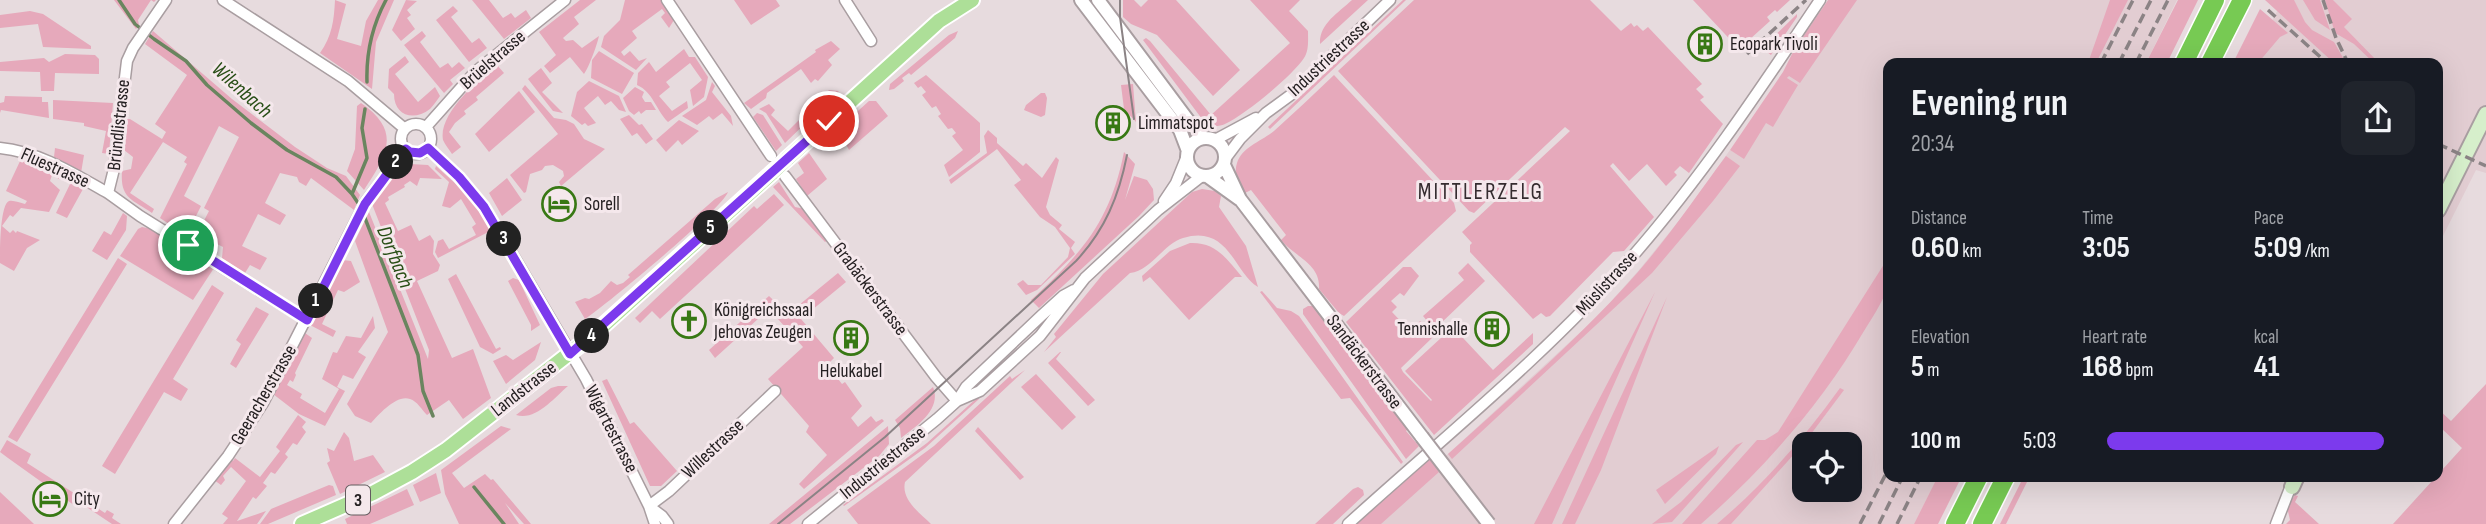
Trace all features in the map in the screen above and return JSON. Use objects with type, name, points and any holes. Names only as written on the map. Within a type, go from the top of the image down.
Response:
[{"type":"highway","points":[[2186,58],[2215,0]]},
{"type":"highway","points":[[2213,58],[2242,0]]},
{"type":"highway","points":[[1955,524],[1976,482]]},
{"type":"highway","points":[[1982,524],[2003,482]]},
{"type":"main road","name":"Landstrasse","points":[[939,21],[952,0]]},
{"type":"main road","name":"Landstrasse","points":[[302,524],[373,493],[430,461],[570,354],[779,174],[787,159],[939,21],[972,0]]},
{"type":"main road","points":[[2443,201],[2486,114]]},
{"type":"street","name":"Bründlistrasse","points":[[166,0],[127,61],[114,169],[108,193],[140,216],[307,320]]},
{"type":"street","points":[[223,0],[361,91],[405,129]]},
{"type":"street","name":"Brüelstrasse","points":[[426,127],[475,72],[565,0]]},
{"type":"street","points":[[667,0],[771,156]]},
{"type":"street","points":[[845,0],[871,41]]},
{"type":"street","points":[[1082,0],[1180,130],[1190,167],[1205,176],[1214,174],[1225,162],[1223,148],[1190,123],[1098,0]]},
{"type":"street","name":"Industriestrasse","points":[[1225,162],[1240,139],[1266,113],[1292,94],[1390,0]]},
{"type":"street","name":"Müslistrasse","points":[[1348,524],[1552,340],[1630,259],[1686,193],[1820,0]]},
{"type":"street","points":[[1117,47],[1127,46],[1136,52]]},
{"type":"street","name":"Industriestrasse","points":[[1210,139],[1266,113]]},
{"type":"street","points":[[413,124],[426,127],[431,139],[428,148],[420,153],[406,149],[401,141],[405,129],[413,124]]},
{"type":"street","points":[[1188,154],[1194,142],[1210,139]]},
{"type":"street","name":"Fluestrasse","points":[[0,148],[26,153],[67,169],[108,193]]},
{"type":"street","name":"Wigartestrasse","points":[[428,148],[459,177],[484,207],[597,398],[649,506]]},
{"type":"street","name":"Geeracherstrasse","points":[[174,524],[243,435],[263,403],[359,214],[406,149]]},
{"type":"street","name":"Industriestrasse","points":[[1158,210],[1176,183],[1188,154]]},
{"type":"street","name":"Sandäckerstrasse","points":[[1225,162],[1240,200],[1489,524]]},
{"type":"street","name":"Grabäckerstrasse","points":[[779,174],[957,401]]},
{"type":"street","name":"Industriestrasse","points":[[808,524],[957,401],[972,397],[980,391],[1028,348],[1049,325],[1074,290],[1158,210],[1205,176]]},
{"type":"street","name":"Sandäckerstrasse","points":[[1205,176],[1240,200]]},
{"type":"street","name":"Willestrasse","points":[[649,506],[669,491],[775,391]]},
{"type":"street","points":[[2276,524],[2293,482]]},
{"type":"street","points":[[649,506],[655,524]]},
{"type":"street","points":[[649,506],[668,524]]},
{"type":"shaded area","points":[[114,0],[151,0],[138,20],[136,29]]},
{"type":"shaded area","points":[[335,0],[346,4],[337,39],[361,46],[366,21],[378,0],[394,0],[376,42],[372,89],[320,53],[332,28]]},
{"type":"shaded area","points":[[406,0],[417,1],[407,10],[411,15],[407,18],[415,29],[401,41],[392,30]]},
{"type":"shaded area","points":[[472,0],[489,0],[503,18],[511,13],[515,18],[526,10],[531,18],[504,39]]},
{"type":"shaded area","points":[[580,0],[596,0],[574,17],[579,24],[563,38],[566,41],[573,40],[582,48],[599,36],[590,61],[584,74],[570,57],[550,73],[544,66],[556,55],[539,32]]},
{"type":"shaded area","points":[[625,0],[661,0],[674,20],[669,28],[661,17],[665,13],[662,9],[632,31],[637,38],[621,52],[624,56],[630,51],[639,61],[647,58],[636,70],[601,47],[604,36],[620,20]]},
{"type":"shaded area","points":[[734,0],[776,0],[780,6],[751,25]]},
{"type":"shaded area","points":[[1123,0],[1134,0],[1141,7],[1148,0],[1176,0],[1240,70],[1213,96],[1157,35],[1131,24],[1123,17]]},
{"type":"shaded area","points":[[1250,0],[1300,0],[1289,11],[1308,31],[1307,52],[1289,75],[1256,104],[1225,124],[1210,125],[1205,123],[1143,40],[1146,38],[1150,41],[1211,115],[1290,43]]},
{"type":"shaded area","points":[[1352,0],[1368,0],[1320,44],[1326,25]]},
{"type":"shaded area","points":[[1406,0],[1270,129],[1268,127]]},
{"type":"shaded area","points":[[1414,0],[1590,0],[1621,31],[1631,23],[1643,31],[1648,27],[1702,84],[1696,89],[1704,97],[1700,100],[1723,124],[1689,173],[1680,166],[1674,172],[1677,175],[1666,186],[1647,164],[1629,181],[1613,163],[1610,166],[1654,217],[1624,251],[1613,252],[1550,316],[1546,317],[1541,313],[1533,319],[1470,252],[1472,243],[1462,232],[1570,131],[1565,127],[1474,213],[1469,211],[1338,71]]},
{"type":"shaded area","points":[[1693,0],[1790,0],[1767,17],[1770,21],[1739,49]]},
{"type":"shaded area","points":[[1828,0],[1857,0],[1800,83],[1789,76],[1787,78],[1798,85],[1773,127],[1766,123],[1744,159],[1730,150]]},
{"type":"shaded area","points":[[1841,0],[2177,0],[2148,58],[1883,58],[1883,482],[1935,482],[1914,524],[1357,524],[1430,459],[1434,464],[1448,454],[1598,316],[1682,217],[1730,150],[1735,153]]},
{"type":"shaded area","points":[[2110,0],[2128,0],[2099,58],[2090,58]]},
{"type":"shaded area","points":[[2178,0],[2198,0],[2169,58],[2149,58]]},
{"type":"shaded area","points":[[2265,0],[2294,0],[2305,22],[2312,30],[2334,42],[2343,58],[2329,58]]},
{"type":"shaded area","points":[[2283,0],[2486,0],[2486,173],[2476,170],[2443,236],[2443,58],[2253,58]]},
{"type":"shaded area","points":[[2303,0],[2320,0],[2330,30],[2315,20]]},
{"type":"shaded area","points":[[2325,0],[2333,0],[2352,19],[2344,27],[2374,58],[2369,58],[2354,44],[2335,33]]},
{"type":"shaded area","points":[[453,6],[458,11],[451,17],[472,43],[479,38],[487,48],[469,62],[436,20]]},
{"type":"shaded area","points":[[2260,9],[2288,33],[2280,37],[2262,58],[2236,58]]},
{"type":"shaded area","points":[[30,11],[43,14],[91,46],[91,49],[43,47],[38,24],[0,28],[0,15]]},
{"type":"shaded area","points":[[1797,14],[1771,55],[1762,48]]},
{"type":"shaded area","points":[[153,31],[232,99],[295,147],[327,168],[346,176],[360,195],[354,210],[311,178],[306,186],[299,182],[297,177],[280,173],[265,203],[286,215],[280,225],[258,214],[242,246],[267,258],[260,270],[250,265],[245,273],[222,258],[223,247],[213,242],[208,248],[194,240],[209,211],[204,208],[239,137],[219,126],[184,196],[201,206],[191,226],[180,218],[175,228],[160,218],[187,164],[184,162],[187,157],[163,142],[130,193],[154,209],[152,213],[128,197],[122,180],[122,171],[131,169],[133,157],[124,150],[127,119],[162,139],[166,132],[155,124],[187,75],[145,44]]},
{"type":"shaded area","points":[[422,31],[426,36],[420,42],[440,68],[448,63],[452,68],[459,62],[465,68],[450,80],[453,84],[444,93],[404,45]]},
{"type":"shaded area","points":[[958,31],[955,38],[911,75],[909,73],[902,78],[904,81],[894,89],[889,90],[890,84],[949,35]]},
{"type":"shaded area","points":[[831,41],[840,49],[828,60],[832,65],[818,81],[815,79],[811,83],[801,69],[767,93],[766,98],[751,109],[744,103],[816,52],[815,50]]},
{"type":"shaded area","points":[[684,49],[689,57],[695,57],[708,77],[704,97],[693,106],[690,90],[702,80],[690,63],[666,82],[670,87],[659,96],[672,111],[687,101],[688,108],[668,122],[647,92],[637,85],[638,73],[649,62],[656,72]]},
{"type":"shaded area","points":[[599,51],[634,73],[622,94],[591,78],[592,60]]},
{"type":"shaded area","points":[[65,54],[95,55],[99,59],[99,74],[55,73],[54,91],[41,91],[40,72],[0,71],[0,62],[44,58],[49,62]]},
{"type":"shaded area","points":[[405,56],[409,62],[395,74],[418,102],[435,87],[440,96],[430,109],[411,116],[397,107],[394,94],[388,88],[389,69]]},
{"type":"shaded area","points":[[497,65],[504,73],[476,97],[478,100],[464,111],[466,114],[449,132],[461,147],[452,154],[443,140],[447,119],[461,98]]},
{"type":"shaded area","points":[[541,68],[552,83],[542,92],[563,113],[553,111],[528,79]]},
{"type":"shaded area","points":[[926,75],[980,123],[980,152],[949,177],[944,165],[963,150],[952,136],[956,133],[952,128],[948,129],[938,116],[941,114],[936,106],[932,108],[922,95],[926,92],[914,83]]},
{"type":"shaded area","points":[[1334,75],[1454,203],[1456,211],[1344,316],[1319,289],[1319,280],[1312,267],[1281,240],[1286,235],[1251,190],[1245,193],[1236,171],[1243,153],[1274,131]]},
{"type":"shaded area","points":[[589,81],[619,96],[626,112],[619,110],[611,101],[605,105],[598,96],[584,108],[596,123],[582,125],[571,116],[577,92]]},
{"type":"shaded area","points":[[712,82],[715,86],[712,92],[731,116],[733,126],[722,113],[713,120],[709,116],[697,125],[682,116],[706,100]]},
{"type":"shaded area","points":[[1133,84],[1136,122],[1124,109],[1121,85]]},
{"type":"shaded area","points":[[525,85],[554,118],[574,124],[584,139],[605,149],[561,186],[559,182],[564,176],[563,171],[553,165],[530,174],[524,193],[510,175],[558,134],[522,89]]},
{"type":"shaded area","points":[[635,87],[644,92],[642,97],[645,102],[651,102],[656,110],[646,110],[641,114],[639,111],[634,115],[629,111],[623,98]]},
{"type":"shaded area","points":[[829,90],[839,91],[785,143],[766,113],[759,109],[769,104],[775,110],[771,115],[788,131]]},
{"type":"shaded area","points":[[519,91],[535,112],[489,152],[475,134]]},
{"type":"shaded area","points":[[1041,93],[1045,93],[1047,98],[1045,115],[1041,117],[1024,110],[1026,105]]},
{"type":"shaded area","points":[[5,96],[42,97],[42,102],[48,102],[49,118],[1,110],[0,113],[0,103],[4,102]]},
{"type":"shaded area","points":[[53,100],[113,103],[109,154],[102,153],[106,131],[84,126],[84,123],[53,119]]},
{"type":"shaded area","points":[[869,101],[876,101],[888,116],[849,150],[838,129]]},
{"type":"shaded area","points":[[361,103],[374,114],[386,134],[384,155],[364,190],[347,171],[355,149],[357,106]]},
{"type":"shaded area","points":[[757,113],[763,115],[782,145],[776,151],[753,117]]},
{"type":"shaded area","points":[[629,115],[639,125],[642,124],[653,139],[646,144],[637,133],[632,136],[620,119]]},
{"type":"shaded area","points":[[679,120],[699,131],[682,145],[678,140],[666,152],[656,140]]},
{"type":"shaded area","points":[[988,130],[997,138],[997,143],[1023,166],[1026,163],[1042,178],[1056,157],[1059,160],[1046,207],[1050,215],[1062,225],[1059,229],[1075,242],[1071,248],[1075,254],[1037,290],[1026,295],[1017,284],[1023,280],[1028,285],[1041,285],[1068,257],[1070,248],[1055,227],[1040,217],[1014,185],[1021,180],[997,149],[951,184],[949,180],[987,153],[984,136]]},
{"type":"shaded area","points":[[55,148],[84,155],[81,173],[54,157]]},
{"type":"shaded area","points":[[1124,152],[1135,164],[1125,200],[1134,176],[1147,180],[1153,189],[1154,200],[1039,308],[1031,300],[1079,251],[1102,217],[1111,198]]},
{"type":"shaded area","points":[[809,153],[827,179],[807,196],[796,179],[804,173],[798,163]]},
{"type":"shaded area","points":[[1726,156],[1740,166],[1652,273],[1452,459],[1448,454],[1570,343],[1638,272]]},
{"type":"shaded area","points":[[21,159],[63,175],[61,180],[52,175],[50,181],[60,190],[49,212],[21,208],[13,217],[10,215],[2,226],[10,233],[13,230],[40,240],[27,248],[14,271],[0,263],[0,238],[2,219],[6,204],[15,201],[25,204],[27,201],[6,191]]},
{"type":"shaded area","points":[[410,164],[428,165],[442,179],[420,178],[417,186],[410,181],[388,197],[389,200],[385,203],[398,231],[411,225],[419,241],[430,235],[434,241],[433,254],[440,265],[438,271],[417,281],[452,358],[473,349],[491,398],[463,419],[449,400],[427,415],[410,399],[400,399],[371,423],[355,416],[347,404],[388,332],[355,241],[369,212],[428,359],[429,350],[372,204],[392,176]]},
{"type":"shaded area","points":[[436,166],[477,203],[494,229],[438,258],[435,252],[438,241],[443,239],[449,249],[476,235],[472,227],[476,224],[461,199],[450,208],[442,206],[449,182],[435,169]]},
{"type":"shaded area","points":[[507,178],[522,200],[502,216],[489,193]]},
{"type":"shaded area","points":[[75,180],[81,183],[83,189],[67,218],[56,213],[71,182]]},
{"type":"shaded area","points":[[779,182],[795,207],[805,209],[828,240],[825,242],[773,187]]},
{"type":"shaded area","points":[[1202,189],[1215,191],[1221,196],[1219,207],[1246,246],[1258,287],[1221,244],[1211,238],[1183,238],[1169,246],[1144,268],[1130,273],[1044,352],[1056,337],[1054,334],[1103,274],[1192,192]]},
{"type":"shaded area","points":[[728,192],[685,236],[585,319],[575,302],[600,293],[611,281],[617,285],[623,283],[630,277],[628,275],[715,199]]},
{"type":"shaded area","points":[[774,194],[784,205],[660,319],[652,311],[640,323],[635,318],[754,206],[757,209]]},
{"type":"shaded area","points":[[123,213],[127,216],[126,230],[107,260],[92,251],[104,231],[111,235]]},
{"type":"shaded area","points":[[142,227],[152,229],[214,268],[193,300],[120,256]]},
{"type":"shaded area","points":[[1190,243],[1214,248],[1242,277],[1235,277],[1189,320],[1150,277],[1143,282],[1142,276],[1170,251]]},
{"type":"shaded area","points":[[118,258],[127,264],[17,442],[8,437]]},
{"type":"shaded area","points":[[343,260],[351,261],[360,282],[344,292],[338,290],[322,324],[336,331],[333,337],[310,325]]},
{"type":"shaded area","points":[[1468,263],[1485,281],[1438,326],[1432,327],[1423,316],[1464,280],[1458,273]]},
{"type":"shaded area","points":[[1883,266],[1882,300],[1847,358],[1810,409],[1769,458],[1725,503],[1701,524],[1682,524],[1757,440],[1765,440],[1778,432]]},
{"type":"shaded area","points":[[1403,267],[1411,267],[1419,276],[1404,296],[1400,293],[1391,301],[1397,307],[1392,312],[1410,331],[1420,321],[1433,337],[1401,368],[1431,401],[1405,371],[1442,337],[1439,332],[1449,323],[1493,370],[1533,333],[1533,344],[1434,435],[1346,322]]},
{"type":"shaded area","points":[[838,273],[846,282],[801,319],[834,358],[827,365],[842,384],[845,382],[862,406],[851,418],[858,427],[871,416],[876,422],[882,419],[884,421],[804,489],[799,484],[827,455],[806,432],[809,426],[768,379],[803,347],[769,309],[715,358],[709,350],[769,296],[788,314]]},
{"type":"shaded area","points":[[456,274],[496,349],[501,349],[493,354],[480,347],[448,279]]},
{"type":"shaded area","points":[[513,278],[519,280],[540,325],[531,331],[531,325],[508,281]]},
{"type":"shaded area","points":[[212,285],[224,293],[173,379],[188,389],[181,401],[164,392],[115,474],[102,466]]},
{"type":"shaded area","points":[[1260,292],[1277,308],[1299,316],[1403,462],[1401,464],[1350,398],[1341,399]]},
{"type":"shaded area","points":[[1655,292],[1552,524],[1534,524]]},
{"type":"shaded area","points":[[1667,297],[1601,470],[1575,524],[1562,524]]},
{"type":"shaded area","points":[[1313,306],[1419,446],[1406,459],[1303,314],[1303,309]]},
{"type":"shaded area","points":[[256,307],[269,314],[236,368],[230,364],[241,344],[236,340]]},
{"type":"shaded area","points":[[373,316],[375,328],[358,352],[366,357],[353,379],[343,375],[337,387],[345,391],[325,426],[299,414],[273,394],[305,333],[312,338],[293,382],[290,380],[287,385],[302,394],[300,398],[325,413],[339,389],[322,379],[333,352],[337,353],[346,336],[361,338]]},
{"type":"shaded area","points":[[541,342],[535,360],[506,384],[493,361],[506,355],[513,360]]},
{"type":"shaded area","points":[[1060,352],[1056,359],[1095,400],[1088,406],[1048,363]]},
{"type":"shaded area","points":[[1025,370],[905,482],[908,500],[931,524],[858,524],[847,510],[934,446],[1010,376],[1012,379]]},
{"type":"shaded area","points":[[1036,374],[1076,417],[1062,430],[1021,387]]},
{"type":"shaded area","points":[[607,379],[630,424],[634,422],[677,471],[661,486],[650,486],[602,381]]},
{"type":"shaded area","points":[[2486,384],[2486,524],[2393,524],[2431,482],[2443,482],[2443,469],[2462,448],[2443,430],[2443,414],[2451,421]]},
{"type":"shaded area","points":[[568,386],[538,412],[516,415],[551,388]]},
{"type":"shaded area","points":[[933,387],[935,395],[931,410],[901,438],[900,428],[895,420]]},
{"type":"shaded area","points":[[1840,388],[1844,390],[1812,432],[1806,432]]},
{"type":"shaded area","points":[[978,397],[979,399],[925,448],[843,505],[927,443]]},
{"type":"shaded area","points":[[298,415],[306,422],[302,427],[306,432],[297,445],[293,443],[285,454],[288,457],[275,474],[271,472],[263,483],[267,486],[256,499],[253,497],[237,521],[266,511],[257,524],[223,524],[228,518],[222,514],[246,481],[231,467],[223,476],[225,480],[221,485],[214,480],[230,459],[233,461],[235,458],[260,477],[280,451],[276,447]]},
{"type":"shaded area","points":[[501,426],[511,429],[452,473],[464,488],[485,474],[493,479],[531,524],[524,524],[505,503],[519,524],[459,524],[445,494],[441,470]]},
{"type":"shaded area","points":[[888,426],[889,444],[879,456],[790,524],[769,524]]},
{"type":"shaded area","points":[[978,427],[1024,477],[1020,480],[975,431]]},
{"type":"shaded area","points":[[344,432],[349,438],[354,461],[373,455],[385,472],[340,494],[327,463],[330,461],[327,448],[334,451]]},
{"type":"shaded area","points":[[7,440],[31,454],[27,463],[105,513],[107,510],[114,514],[112,518],[121,524],[112,524],[82,504],[78,508],[8,458],[0,452]]},
{"type":"shaded area","points":[[1743,442],[1672,522],[1652,524],[1681,502],[1736,445]]},
{"type":"shaded area","points":[[1719,446],[1716,454],[1665,504],[1656,490]]},
{"type":"shaded area","points":[[1792,449],[1792,456],[1731,524],[1717,524],[1751,493]]},
{"type":"shaded area","points":[[1430,459],[1439,472],[1381,524],[1357,524]]},
{"type":"shaded area","points":[[436,473],[441,493],[420,502],[413,485]]},
{"type":"shaded area","points":[[1935,482],[1959,482],[1938,524],[1914,524]]},
{"type":"shaded area","points":[[2021,482],[2027,482],[2006,524],[2000,524]]},
{"type":"shaded area","points":[[329,485],[333,486],[336,495],[268,524],[260,524],[271,509]]},
{"type":"shaded area","points":[[1358,487],[1363,490],[1364,495],[1333,524],[1315,524],[1353,489]]},
{"type":"shaded area","points":[[407,489],[414,505],[370,524],[347,524],[345,519]]},
{"type":"shaded area","points":[[0,492],[34,524],[0,524]]},
{"type":"shaded area","points":[[2295,495],[2298,496],[2295,502],[2319,524],[2286,524],[2290,520],[2287,507]]},
{"type":"waterway","name":"Wilenbach","points":[[119,0],[135,24],[186,61],[207,85],[251,123],[287,150],[336,177],[352,194]]},
{"type":"waterway","name":"Dorfbach","points":[[367,82],[371,40],[386,0]]},
{"type":"waterway","name":"Dorfbach","points":[[360,206],[352,194],[367,158],[362,128],[365,109]]},
{"type":"waterway","name":"Dorfbach","points":[[363,213],[418,355],[423,391],[433,416]]},
{"type":"waterway","name":"Dorfbach","points":[[474,487],[504,524]]},
{"type":"tram line","points":[[1120,0],[1134,119]]},
{"type":"tram line","points":[[778,524],[885,437],[1076,261],[1103,225],[1120,184],[1127,155]]},
{"type":"railway","points":[[1747,54],[1806,0]]},
{"type":"railway","points":[[2104,58],[2133,0]]},
{"type":"railway","points":[[2122,58],[2151,0]]},
{"type":"railway","points":[[2139,58],[2168,0]]},
{"type":"railway","points":[[2323,0],[2346,58]]},
{"type":"railway","points":[[2268,10],[2321,58]]},
{"type":"railway","points":[[2443,146],[2486,166]]},
{"type":"railway","points":[[1860,524],[1883,480]]},
{"type":"railway","points":[[1879,524],[1900,482]]},
{"type":"railway","points":[[1897,524],[1918,482]]},
{"type":"place","name":"Ecopark Tivoli","points":[[1705,44]]},
{"type":"place","name":"Limmatspot","points":[[1113,123]]},
{"type":"place","name":"Sorell","points":[[559,204]]},
{"type":"place","name":"Königreichssaal Jehovas Zeugen","points":[[689,321]]},
{"type":"place","name":"Tennishalle","points":[[1492,329]]},
{"type":"place","name":"Helukabel","points":[[851,338]]},
{"type":"place","name":"City","points":[[50,499]]},
{"type":"district","name":"MITTLERZELG","points":[[1481,192]]},
{"type":"route","points":[[188,245],[307,320],[368,199],[406,149],[415,154],[428,148],[459,177],[484,207],[570,354],[829,121]]}]
